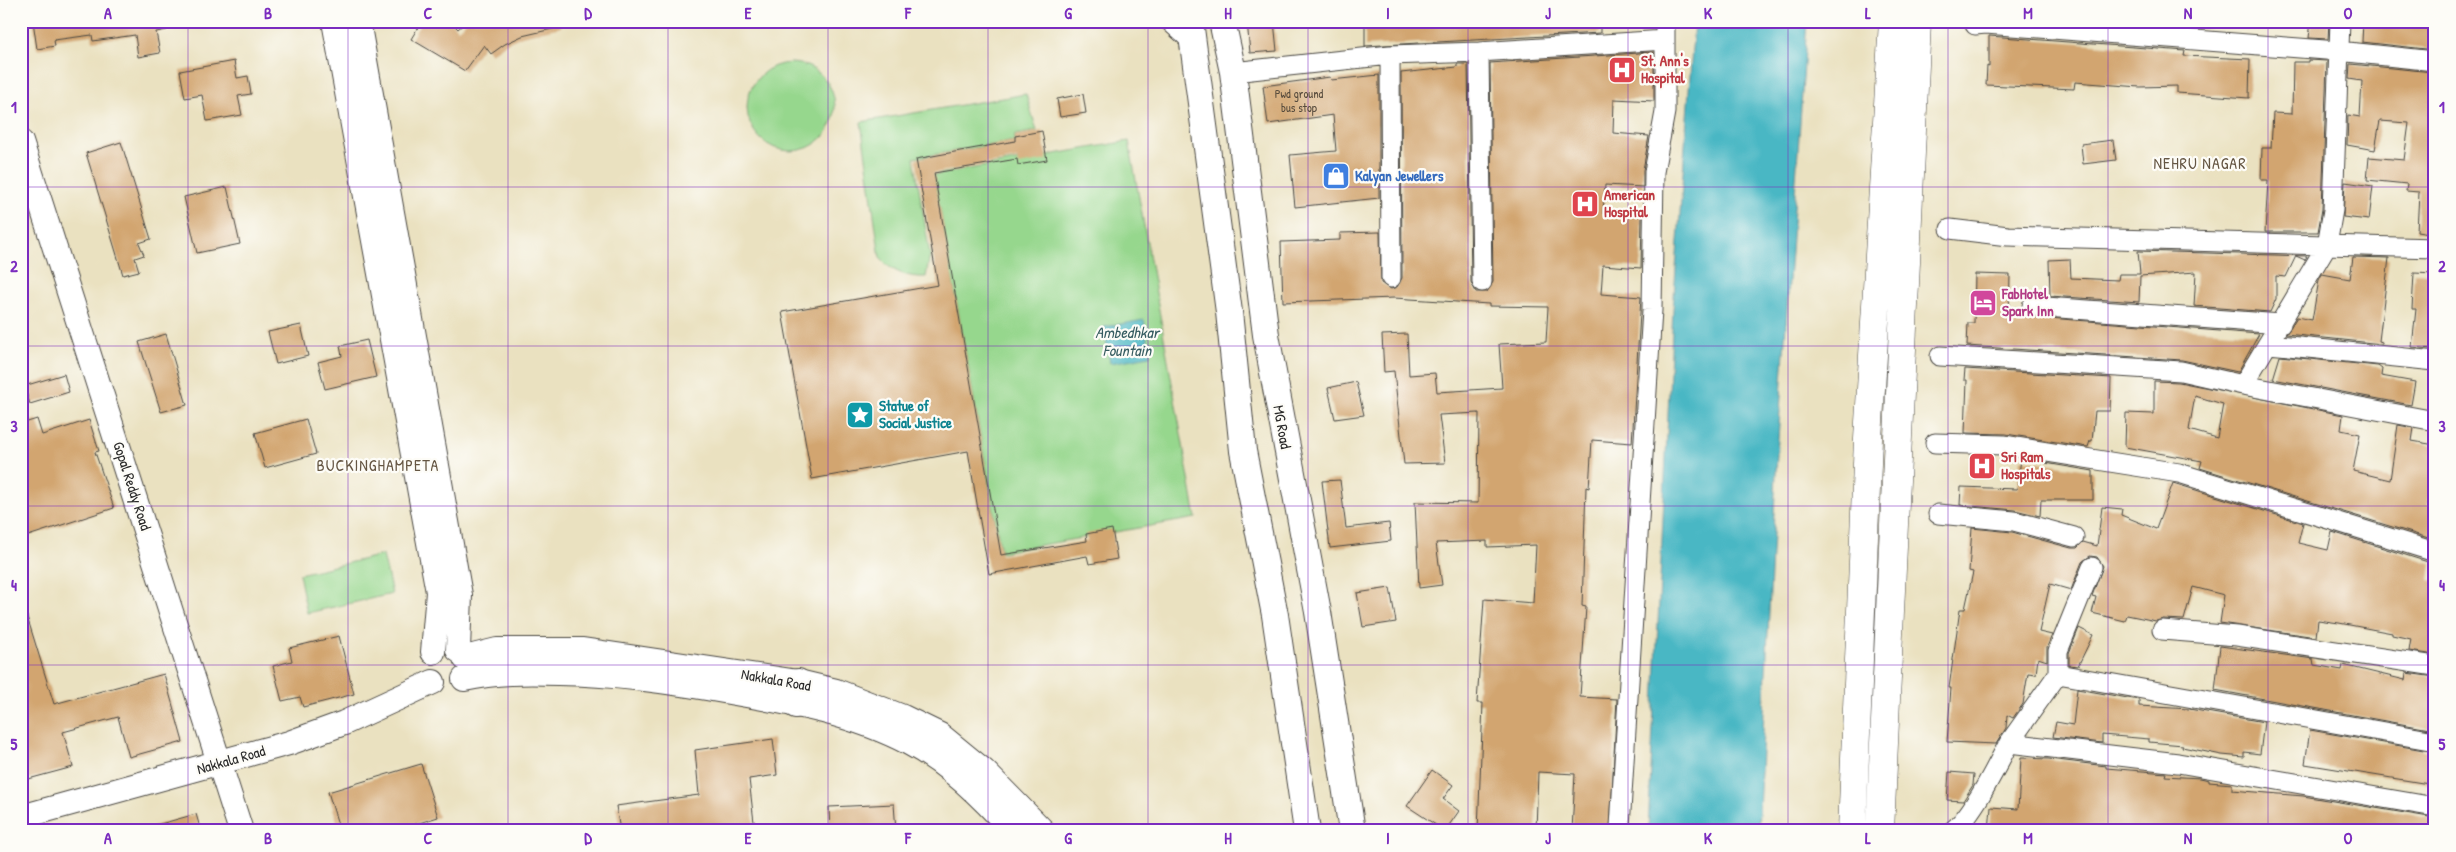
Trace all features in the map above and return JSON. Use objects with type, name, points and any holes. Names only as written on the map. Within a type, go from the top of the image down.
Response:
[{"type":"highway","points":[[1852,831],[1868,439],[1905,28]]},
{"type":"highway","points":[[1880,831],[1905,28]]},
{"type":"main road","name":"MG Road","points":[[1222,21],[1233,72],[1266,335],[1318,612],[1352,831]]},
{"type":"main road","points":[[1192,30],[1229,312],[1243,451],[1276,615],[1307,831]]},
{"type":"street","points":[[334,21],[438,592],[433,652],[427,664],[429,677],[438,686],[449,688],[462,662],[460,595],[358,21]]},
{"type":"street","points":[[1173,21],[1192,30]]},
{"type":"street","points":[[1620,827],[1652,310],[1654,172],[1665,112],[1665,21]]},
{"type":"street","points":[[2243,385],[2327,245],[2333,210],[2340,21]]},
{"type":"street","points":[[1975,25],[1986,24],[2338,51],[2435,61]]},
{"type":"street","points":[[1233,72],[1390,56],[1665,40]]},
{"type":"street","points":[[1479,52],[1482,282]]},
{"type":"street","points":[[1390,56],[1391,278]]},
{"type":"street","name":"Gopal Reddy Road","points":[[21,142],[241,831]]},
{"type":"street","points":[[1950,229],[2008,236],[2435,248]]},
{"type":"street","points":[[2032,306],[2281,324]]},
{"type":"street","points":[[2268,344],[2435,361]]},
{"type":"street","points":[[1940,356],[2181,371],[2243,385],[2435,421]]},
{"type":"street","points":[[1935,443],[2004,445],[2179,473],[2435,552]]},
{"type":"street","points":[[1938,514],[2014,520],[2074,537]]},
{"type":"street","points":[[1952,831],[1959,826],[2009,743],[2058,674],[2058,651],[2092,567]]},
{"type":"street","points":[[2162,630],[2237,636],[2435,666]]},
{"type":"street","points":[[433,652],[445,647],[462,662]]},
{"type":"street","name":"Nakkala Road","points":[[462,662],[497,650],[583,650],[797,694],[910,744],[956,775],[988,803],[1013,831]]},
{"type":"street","points":[[2058,674],[2435,741]]},
{"type":"street","name":"Nakkala Road","points":[[21,817],[221,764],[289,743],[344,723],[433,682]]},
{"type":"street","name":"Nakkala Road","points":[[797,694],[836,691],[929,728],[955,746],[984,772],[1043,831]]},
{"type":"street","points":[[2009,743],[2178,762],[2435,807]]},
{"type":"green space","points":[[782,63],[800,63],[816,70],[828,82],[835,98],[835,116],[828,132],[816,144],[800,151],[782,151],[766,144],[754,132],[747,116],[747,98],[754,82],[766,70]]},
{"type":"green space","points":[[1026,94],[1037,131],[1015,135],[1014,141],[914,158],[930,255],[926,277],[901,273],[885,263],[880,258],[861,122]]},
{"type":"green space","points":[[1129,141],[1196,518],[1001,552],[934,175]]},
{"type":"green space","points":[[383,555],[392,594],[307,613],[299,574]]},
{"type":"water","points":[[1694,21],[1807,21],[1777,454],[1758,831],[1648,831],[1673,310]]},
{"type":"water","name":"Ambedhkar Fountain","points":[[1144,320],[1150,356],[1110,363],[1104,327]]},
{"type":"building","points":[[33,21],[166,21],[167,30],[156,32],[160,53],[138,57],[135,35],[93,41],[92,35],[54,40],[55,46],[37,49]]},
{"type":"building","points":[[422,21],[450,21],[458,29],[467,21],[561,21],[561,27],[522,36],[505,44],[491,54],[484,45],[465,71],[411,39]]},
{"type":"building","points":[[1247,21],[1274,21],[1277,51],[1250,53]]},
{"type":"building","points":[[1365,21],[1600,21],[1600,33],[1365,46]]},
{"type":"building","points":[[2147,21],[2185,21],[2185,28],[2147,25]]},
{"type":"building","points":[[2311,21],[2329,21],[2328,39],[2309,38]]},
{"type":"building","points":[[2363,21],[2435,21],[2435,50],[2362,42]]},
{"type":"building","points":[[1989,36],[2185,51],[2184,56],[2250,59],[2249,98],[2177,93],[2177,86],[2140,87],[2075,82],[2074,89],[1986,85],[1987,66],[1989,67]]},
{"type":"building","points":[[1654,52],[1654,101],[1614,99],[1613,133],[1649,136],[1643,170],[1643,187],[1605,185],[1603,213],[1642,216],[1641,268],[1603,265],[1601,294],[1641,297],[1632,443],[1592,440],[1589,488],[1586,487],[1582,606],[1586,607],[1580,697],[1617,699],[1610,831],[1572,831],[1575,774],[1538,772],[1536,831],[1478,831],[1483,703],[1477,703],[1484,599],[1533,603],[1536,545],[1487,547],[1487,541],[1436,543],[1442,585],[1419,588],[1415,502],[1478,503],[1479,413],[1439,415],[1445,463],[1404,464],[1394,371],[1384,372],[1382,335],[1407,334],[1409,375],[1435,373],[1437,392],[1502,388],[1499,344],[1546,342],[1548,307],[1489,306],[1489,304],[1394,298],[1283,302],[1281,242],[1340,240],[1340,233],[1380,232],[1381,283],[1391,289],[1397,287],[1402,278],[1401,73],[1457,67],[1457,64],[1468,64],[1471,282],[1476,292],[1487,292],[1493,282],[1490,63]]},
{"type":"building","points":[[2308,60],[2327,61],[2322,209],[2318,232],[2265,232],[2268,180],[2261,180],[2262,148],[2271,148],[2273,113],[2292,114],[2293,62],[2308,62]]},
{"type":"building","points":[[234,61],[237,78],[248,76],[251,94],[238,96],[242,115],[207,121],[202,95],[185,98],[180,71]]},
{"type":"building","points":[[2350,64],[2433,72],[2430,121],[2435,121],[2435,235],[2417,232],[2419,192],[2406,191],[2407,184],[2367,180],[2369,157],[2404,160],[2409,123],[2380,121],[2375,150],[2347,145],[2348,115],[2360,117],[2362,81],[2349,79]]},
{"type":"building","points":[[1379,75],[1379,198],[1295,207],[1290,155],[1336,151],[1333,115],[1268,124],[1263,86],[1330,77],[1331,80]]},
{"type":"building","points":[[1083,94],[1086,113],[1060,117],[1057,99]]},
{"type":"building","points":[[1042,131],[1047,160],[1018,165],[1017,159],[934,173],[1001,555],[1087,541],[1086,534],[1112,529],[1117,559],[1089,564],[1087,556],[989,574],[968,451],[812,479],[782,312],[938,285],[916,159],[1015,141],[1015,136]]},
{"type":"building","points":[[2113,140],[2116,160],[2083,164],[2081,144]]},
{"type":"building","points":[[121,142],[151,239],[139,243],[144,255],[135,258],[139,271],[123,275],[86,153]]},
{"type":"building","points":[[2345,182],[2373,186],[2369,220],[2343,217]]},
{"type":"building","points":[[227,187],[240,244],[197,253],[184,197]]},
{"type":"building","points":[[2138,251],[2307,256],[2305,260],[2296,256],[2286,277],[2276,276],[2276,299],[2270,312],[2194,306],[2196,272],[2140,276],[2139,302],[2050,296],[2049,260],[2070,259],[2071,278],[2118,280],[2119,274],[2140,274]]},
{"type":"building","points":[[2353,257],[2389,258],[2379,341],[2382,344],[2286,334],[2297,317],[2312,320],[2319,280],[2322,274],[2350,279]]},
{"type":"building","points":[[2414,273],[2435,274],[2435,321],[2432,349],[2412,347],[2416,309],[2412,309]]},
{"type":"building","points":[[1975,274],[2010,275],[2009,315],[2259,334],[2238,372],[2182,360],[1967,346],[1968,323],[1974,323]]},
{"type":"building","points":[[301,325],[308,356],[276,364],[268,332]]},
{"type":"building","points":[[166,334],[187,405],[161,412],[139,342]]},
{"type":"building","points":[[367,340],[376,377],[325,389],[318,362],[342,356],[340,346]]},
{"type":"building","points":[[2280,356],[2378,366],[2382,369],[2381,376],[2415,382],[2411,405],[2273,379]]},
{"type":"building","points":[[1965,369],[2111,378],[2110,411],[2095,411],[2092,441],[2090,441],[2088,447],[2006,434],[1965,433],[1967,380],[1964,380]]},
{"type":"building","points":[[64,374],[69,392],[30,404],[24,386]]},
{"type":"building","points":[[2154,381],[2179,382],[2343,415],[2341,430],[2360,434],[2353,471],[2390,480],[2398,425],[2414,428],[2412,441],[2435,445],[2435,478],[2432,477],[2428,505],[2435,507],[2435,540],[2200,468],[2202,461],[2125,447],[2126,413],[2154,414]],"holes":[[[2195,396],[2223,404],[2217,438],[2189,430]]]},
{"type":"building","points":[[1356,382],[1364,415],[1335,419],[1328,388]]},
{"type":"building","points":[[37,419],[42,435],[89,420],[99,451],[95,452],[114,508],[25,537],[21,525],[21,424]]},
{"type":"building","points":[[306,419],[316,454],[265,468],[255,433]]},
{"type":"building","points":[[2021,459],[2093,471],[2093,500],[2041,500],[2040,516],[2015,510],[1960,505],[1961,487],[2017,489]]},
{"type":"building","points":[[1340,480],[1346,528],[1389,523],[1391,541],[1330,548],[1322,481]]},
{"type":"building","points":[[2173,483],[2303,523],[2298,543],[2328,550],[2332,532],[2431,563],[2429,580],[2435,582],[2435,655],[2409,651],[2411,639],[2392,635],[2392,633],[2339,623],[2318,620],[2316,637],[2220,623],[2224,595],[2193,587],[2184,620],[2163,619],[2156,621],[2127,615],[2125,621],[2092,613],[2096,597],[2092,596],[2103,566],[2097,557],[2090,556],[2082,562],[2071,590],[2050,584],[2039,632],[2052,635],[2047,647],[2047,661],[2038,658],[2036,674],[2028,673],[2023,704],[2013,718],[2007,715],[2006,728],[1996,744],[1947,742],[1951,688],[1949,688],[1960,609],[1965,609],[1973,572],[1969,571],[1972,528],[2012,532],[2071,548],[2077,548],[2083,542],[2097,546],[2102,507],[2122,509],[2121,515],[2156,529]]},
{"type":"building","points":[[1390,588],[1396,622],[1363,627],[1357,593]]},
{"type":"building","points":[[25,610],[54,704],[164,674],[183,742],[129,757],[118,717],[63,732],[73,767],[21,781],[21,611]]},
{"type":"building","points":[[2079,628],[2093,635],[2078,666],[2069,665],[2069,653]]},
{"type":"building","points":[[339,636],[354,694],[303,707],[300,697],[282,701],[273,666],[292,661],[289,648]]},
{"type":"building","points":[[2220,646],[2313,659],[2314,665],[2342,670],[2343,665],[2405,680],[2406,673],[2435,677],[2435,730],[2215,690]]},
{"type":"building","points":[[2077,689],[2139,700],[2139,706],[2189,709],[2264,722],[2260,754],[2244,752],[2244,757],[2222,755],[2182,747],[2183,745],[2149,742],[2149,739],[2102,735],[2102,743],[2053,737],[2056,722],[2073,725]]},
{"type":"building","points":[[2310,730],[2435,752],[2435,785],[2305,764]]},
{"type":"building","points":[[773,739],[777,775],[749,779],[755,831],[620,831],[616,806],[699,795],[695,750]]},
{"type":"building","points":[[2021,758],[2049,759],[2106,766],[2106,768],[2166,773],[2165,776],[2200,778],[2209,780],[2209,782],[2232,784],[2232,790],[2303,796],[2435,818],[2435,831],[1989,831],[1991,807],[2018,809]]},
{"type":"building","points":[[421,764],[438,817],[394,831],[340,831],[328,792]]},
{"type":"building","points":[[1432,770],[1453,785],[1443,799],[1459,811],[1445,831],[1407,806]]},
{"type":"building","points":[[1949,772],[1974,774],[1973,785],[1963,801],[1947,800]]},
{"type":"building","points":[[894,804],[896,831],[830,831],[829,807]]},
{"type":"building","points":[[196,814],[201,831],[154,831],[153,826]]},
{"type":"place","name":"St. Ann's Hospital","points":[[1622,70]]},
{"type":"place","name":"Kalyan Jewellers","points":[[1336,176]]},
{"type":"place","name":"American Hospital","points":[[1585,204]]},
{"type":"place","name":"FabHotel Spark Inn","points":[[1983,303]]},
{"type":"place","name":"Statue of Social Justice","points":[[860,415]]},
{"type":"place","name":"Sri Ram Hospitals","points":[[1982,466]]},
{"type":"district","name":"NEHRU NAGAR","points":[[2200,163]]},
{"type":"district","name":"BUCKINGHAMPETA","points":[[378,465]]}]
